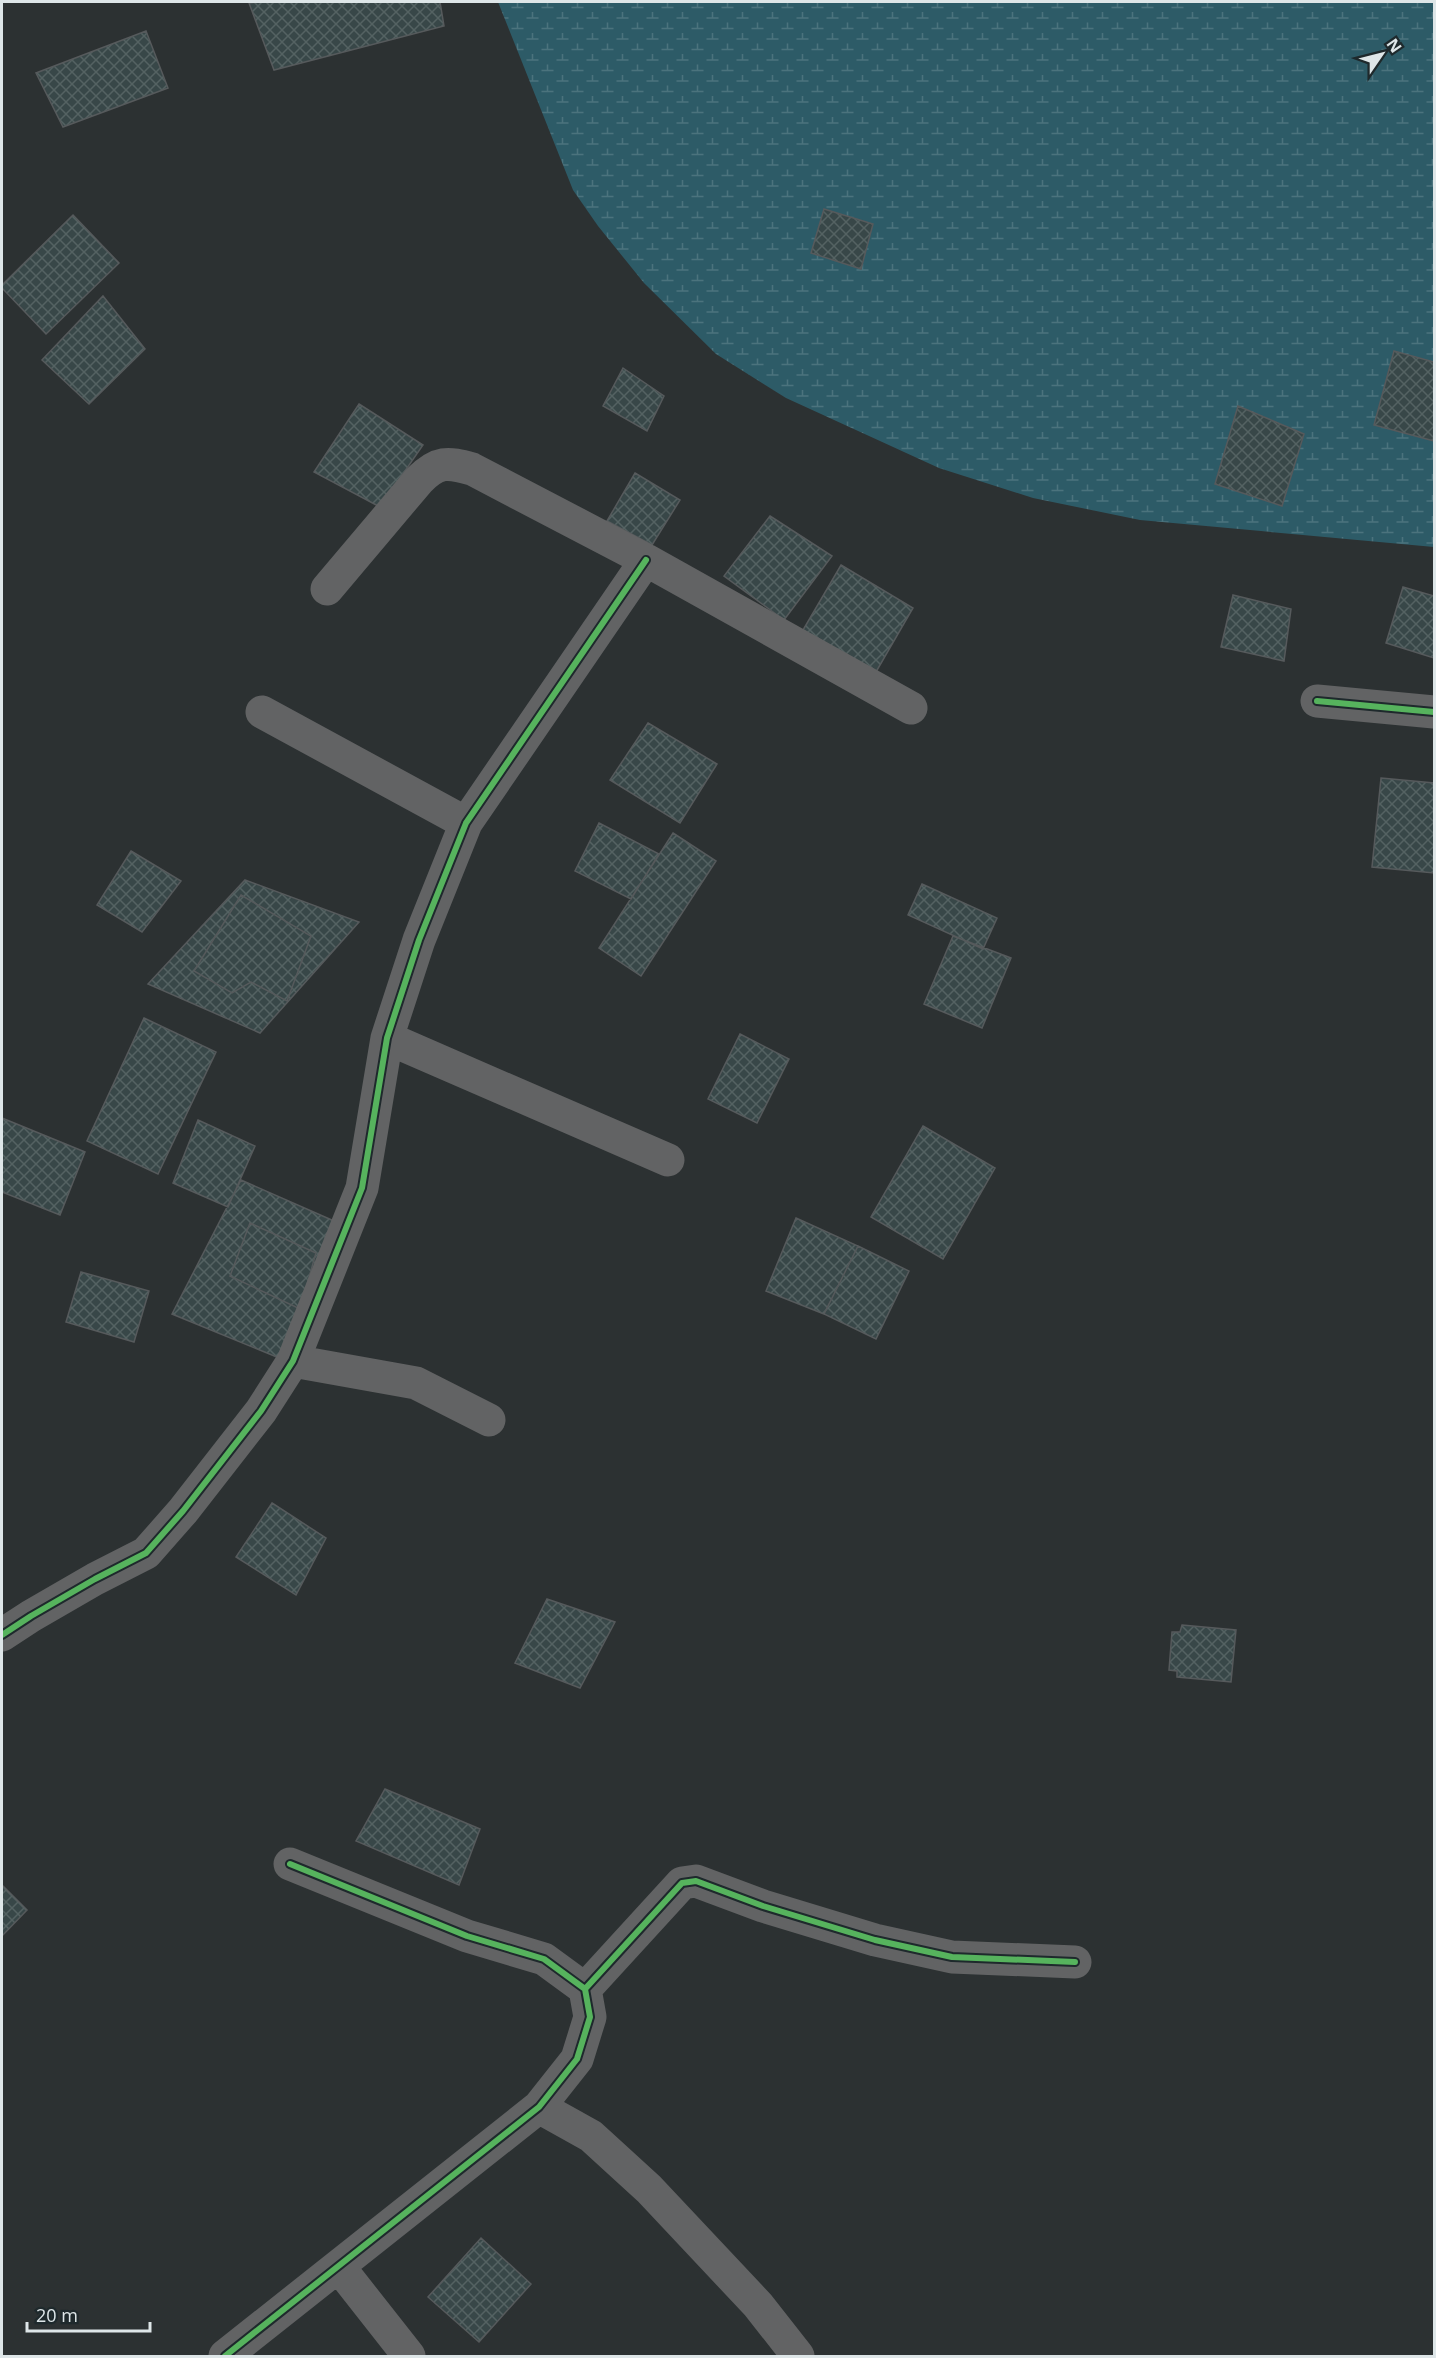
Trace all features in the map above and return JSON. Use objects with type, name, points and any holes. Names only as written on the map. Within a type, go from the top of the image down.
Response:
[{"type":"street","points":[[327,589],[419,480],[431,468],[449,463],[472,470],[646,560],[911,708]]},
{"type":"street","points":[[2,1635],[95,1579],[146,1553],[183,1511],[261,1411],[293,1361],[362,1188],[387,1038],[419,940],[466,823],[646,560]]},
{"type":"street","points":[[1317,701],[1434,712]]},
{"type":"street","points":[[262,712],[466,823]]},
{"type":"street","points":[[387,1038],[668,1160]]},
{"type":"street","points":[[293,1361],[416,1383],[489,1420]]},
{"type":"street","points":[[225,2356],[539,2107],[577,2059],[590,2017],[585,1989],[544,1959],[467,1936],[290,1864]]},
{"type":"street","points":[[585,1989],[682,1883],[696,1881],[763,1906],[886,1943],[952,1957],[1075,1962]]},
{"type":"street","points":[[539,2107],[591,2136],[649,2189],[758,2305],[798,2356]]},
{"type":"street","points":[[339,2267],[409,2356]]},
{"type":"green space","points":[[498,2],[1434,2],[1434,547],[1140,520],[1033,498],[939,468],[786,398],[716,354],[644,283],[598,226],[573,190]]},
{"type":"building","points":[[440,2],[444,26],[274,70],[249,3]]},
{"type":"building","points":[[146,31],[168,88],[63,127],[36,73]]},
{"type":"building","points":[[824,209],[873,224],[861,269],[811,253]]},
{"type":"building","points":[[73,215],[119,263],[46,334],[2,288],[2,285]]},
{"type":"building","points":[[103,296],[145,349],[89,404],[42,360]]},
{"type":"building","points":[[1394,351],[1434,362],[1434,441],[1374,425]]},
{"type":"building","points":[[623,368],[664,396],[647,431],[603,406]]},
{"type":"building","points":[[359,404],[423,445],[380,507],[314,472]]},
{"type":"building","points":[[1238,406],[1304,434],[1282,506],[1215,484]]},
{"type":"building","points":[[635,473],[680,500],[652,545],[607,521]]},
{"type":"building","points":[[770,516],[832,556],[784,620],[724,576]]},
{"type":"building","points":[[841,565],[913,608],[876,672],[803,630]]},
{"type":"building","points":[[1403,587],[1434,596],[1434,658],[1386,643]]},
{"type":"building","points":[[1233,595],[1291,609],[1284,661],[1221,647]]},
{"type":"building","points":[[648,723],[717,764],[680,823],[610,780]]},
{"type":"building","points":[[1381,778],[1434,783],[1434,873],[1372,867]]},
{"type":"building","points":[[599,823],[659,854],[631,899],[575,871]]},
{"type":"building","points":[[673,833],[716,861],[641,976],[599,948]]},
{"type":"building","points":[[131,851],[181,881],[142,932],[97,905]]},
{"type":"building","points":[[245,880],[359,922],[260,1033],[148,984]]},
{"type":"building","points":[[922,884],[997,918],[983,949],[908,915]]},
{"type":"building","points":[[241,895],[311,936],[287,1001],[251,982],[232,993],[194,971]]},
{"type":"building","points":[[953,936],[1011,958],[982,1028],[924,1004]]},
{"type":"building","points":[[144,1018],[216,1052],[158,1174],[87,1141]]},
{"type":"building","points":[[740,1034],[789,1059],[757,1123],[708,1099]]},
{"type":"building","points":[[2,1118],[85,1152],[60,1215],[2,1192]]},
{"type":"building","points":[[198,1120],[255,1146],[228,1207],[173,1183]]},
{"type":"building","points":[[923,1126],[995,1168],[943,1259],[871,1217]]},
{"type":"building","points":[[241,1180],[334,1221],[284,1360],[172,1314]]},
{"type":"building","points":[[796,1218],[858,1246],[824,1314],[766,1291]]},
{"type":"building","points":[[250,1223],[316,1253],[300,1309],[230,1276]]},
{"type":"building","points":[[858,1246],[909,1271],[876,1339],[824,1314]]},
{"type":"building","points":[[81,1272],[149,1291],[134,1342],[66,1322]]},
{"type":"building","points":[[272,1503],[326,1538],[296,1595],[236,1557]]},
{"type":"building","points":[[547,1599],[615,1622],[580,1688],[515,1663]]},
{"type":"building","points":[[1182,1625],[1236,1630],[1231,1682],[1177,1677],[1177,1671],[1169,1670],[1172,1632],[1180,1632]]},
{"type":"building","points":[[385,1789],[480,1829],[459,1885],[356,1841]]},
{"type":"building","points":[[2,1885],[27,1910],[2,1936]]},
{"type":"building","points":[[481,2238],[531,2284],[479,2342],[428,2297]]},
{"type":"cycle path","points":[[2,1635],[95,1579],[146,1553],[183,1511],[261,1411],[293,1361],[362,1188],[387,1038],[419,940],[466,823],[646,560]]},
{"type":"cycle path","points":[[1317,701],[1434,712]]},
{"type":"cycle path","points":[[225,2356],[539,2107],[577,2059],[590,2017],[585,1989],[544,1959],[467,1936],[290,1864]]},
{"type":"cycle path","points":[[585,1989],[682,1883],[696,1881],[763,1906],[875,1940],[952,1957],[1075,1962]]}]
